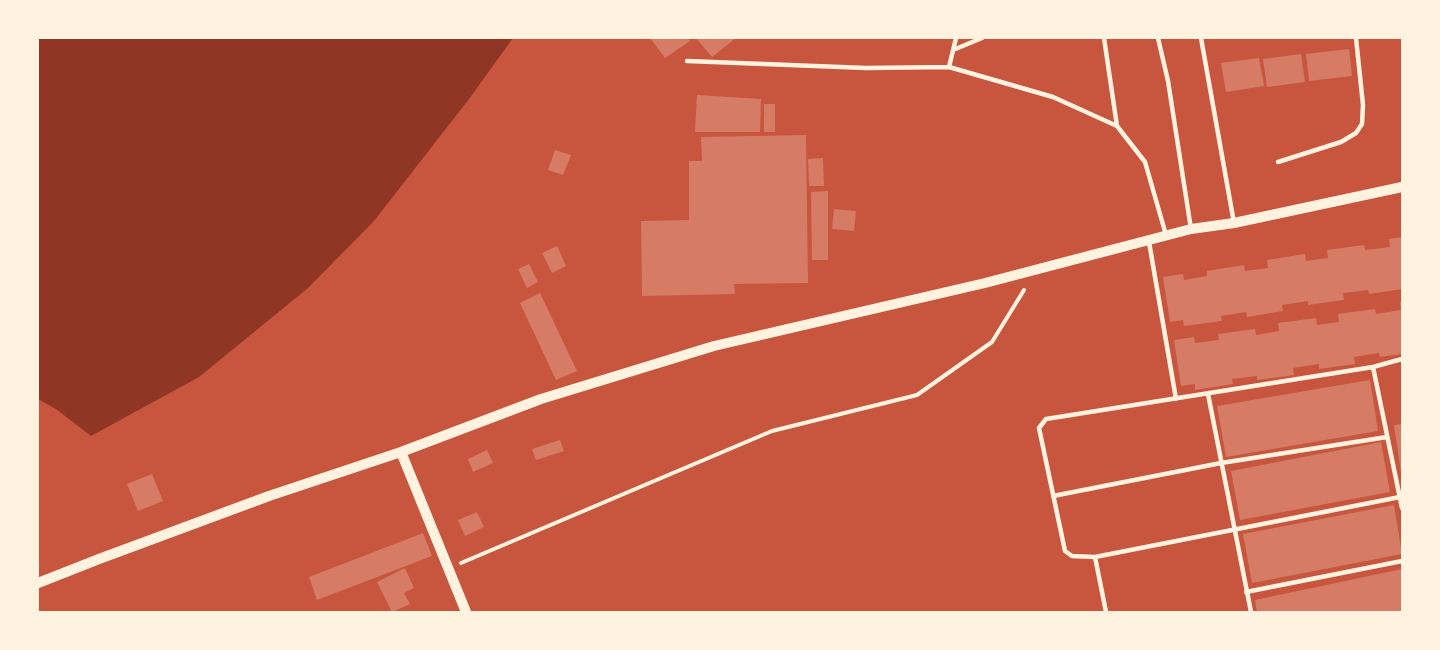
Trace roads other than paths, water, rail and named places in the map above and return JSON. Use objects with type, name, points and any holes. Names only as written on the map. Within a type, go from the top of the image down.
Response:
[{"type":"street","points":[[38,583],[269,496],[401,452],[542,399],[714,346],[1034,270],[1191,229],[1234,223],[1402,187]]},
{"type":"street","points":[[401,452],[466,612]]},
{"type":"lane","points":[[949,68],[956,38]]},
{"type":"lane","points":[[953,50],[982,38]]},
{"type":"lane","points":[[1104,38],[1117,126]]},
{"type":"lane","points":[[1158,38],[1168,81],[1191,229]]},
{"type":"lane","points":[[1201,38],[1234,223]]},
{"type":"lane","points":[[1278,162],[1341,142],[1356,133],[1362,123],[1363,105],[1356,38]]},
{"type":"lane","points":[[687,61],[866,68],[949,68],[1053,97],[1117,126],[1145,162],[1166,235]]},
{"type":"lane","points":[[1149,240],[1176,399]]},
{"type":"lane","points":[[1400,498],[1095,557],[1072,556],[1065,551],[1039,428],[1046,419],[1372,367],[1402,359]]},
{"type":"lane","points":[[1372,367],[1402,508]]},
{"type":"lane","points":[[1208,394],[1251,612]]},
{"type":"lane","points":[[1053,496],[1221,463],[1387,437]]},
{"type":"lane","points":[[1095,557],[1106,612]]},
{"type":"lane","points":[[1246,592],[1402,561]]}]
